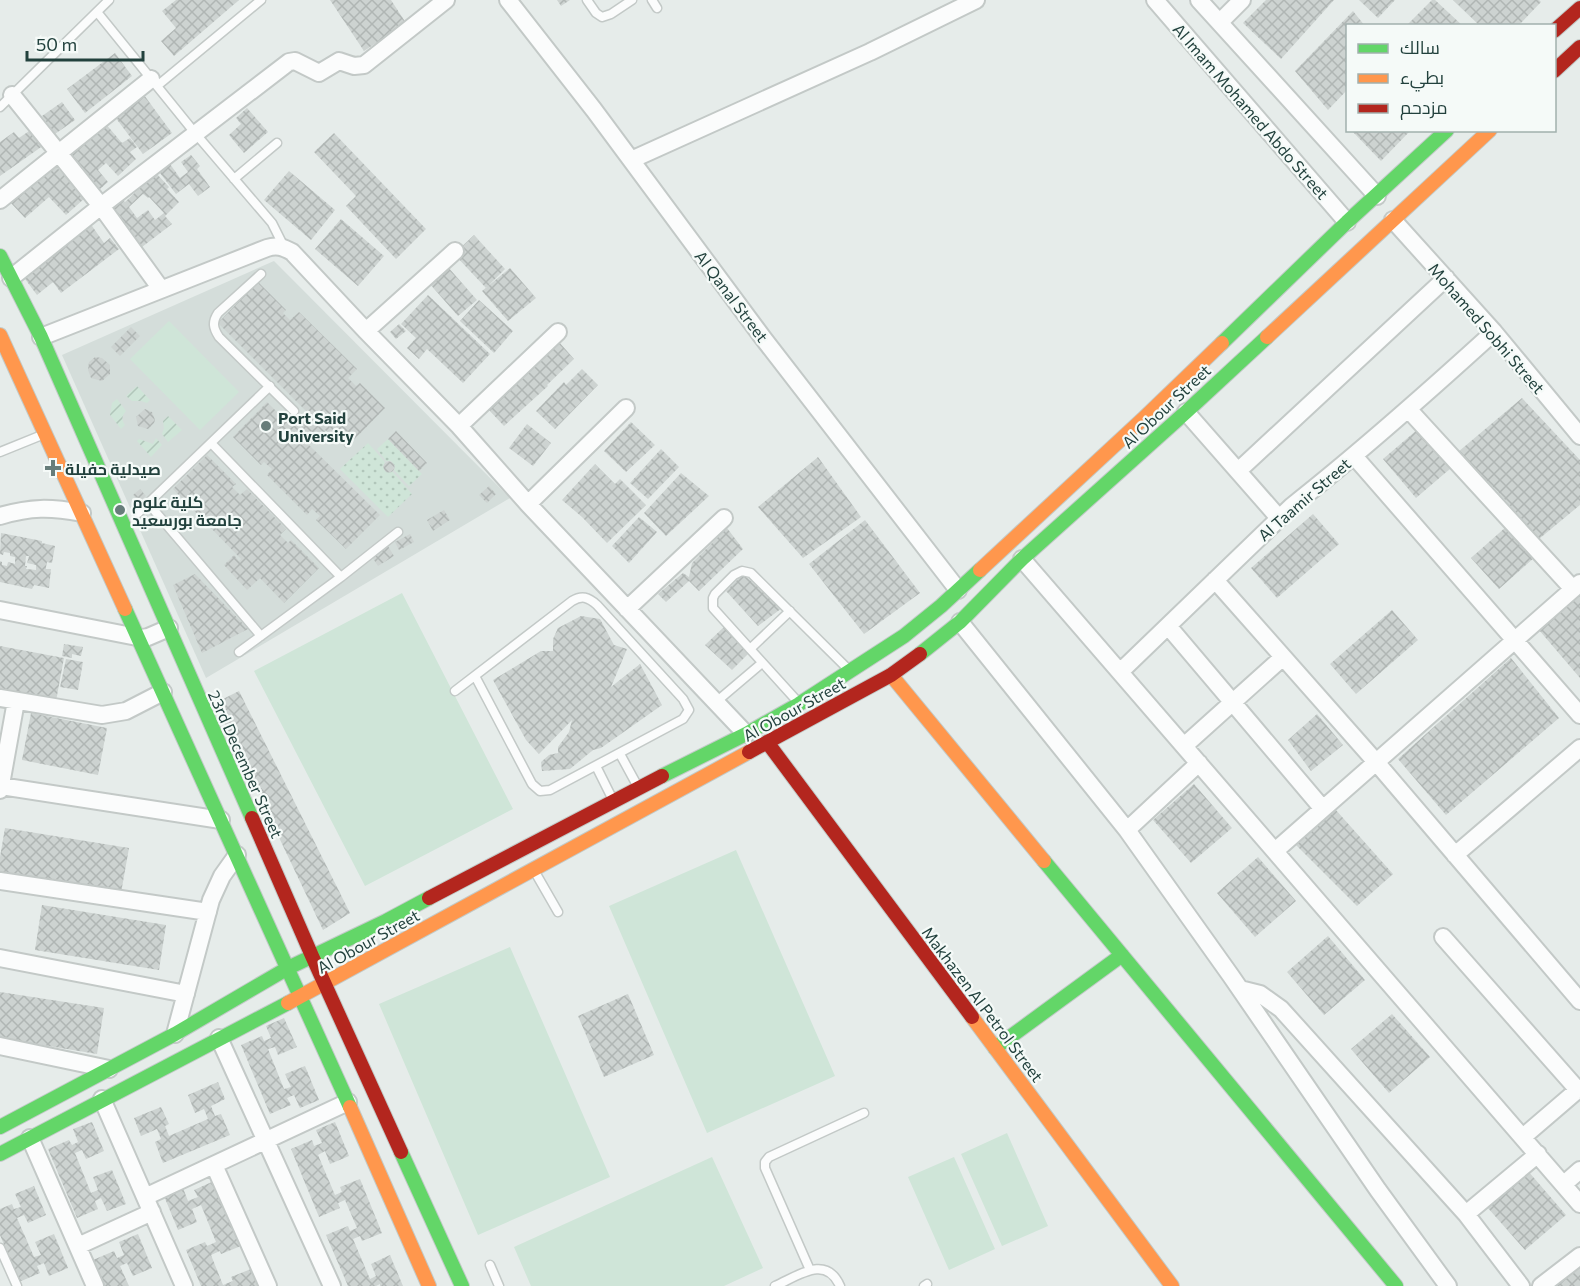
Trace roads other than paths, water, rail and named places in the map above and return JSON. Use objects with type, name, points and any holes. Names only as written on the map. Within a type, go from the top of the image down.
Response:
[{"type":"street","points":[[11,278],[289,62],[295,61],[320,73],[339,61],[354,66],[364,65],[446,0]]},
{"type":"street","name":"Al Qanal Street","points":[[508,0],[594,110],[763,338],[958,590]]},
{"type":"street","points":[[631,160],[889,43],[976,0]]},
{"type":"street","name":"Al Imam Mohamed Abdo Street","points":[[1155,0],[1347,222]]},
{"type":"street","points":[[1220,22],[1242,0]]},
{"type":"street","name":"Al Imam Mohamed Abdo Street","points":[[1202,1],[1377,196]]},
{"type":"street","points":[[1578,49],[1568,47],[1557,29],[1580,8]]},
{"type":"street","points":[[1556,69],[1578,49]]},
{"type":"street","points":[[0,200],[59,152],[154,82]]},
{"type":"street","points":[[12,95],[101,206],[161,289]]},
{"type":"street","name":"Al Obour Street","points":[[0,1127],[175,1034],[288,968],[386,921],[639,787],[746,734],[799,704],[904,636],[935,611],[1144,418],[1347,222],[1445,132]]},
{"type":"street","name":"Al Obour Street","points":[[0,1154],[301,996],[891,675],[960,622],[1022,559],[1186,412],[1488,132]]},
{"type":"street","name":"Mohamed Sobhi Street","points":[[1393,220],[1494,332],[1580,436]]},
{"type":"street","points":[[40,337],[267,248],[276,245],[284,247],[292,252],[459,426],[528,504],[746,734]]},
{"type":"street","points":[[366,331],[455,251]]},
{"type":"street","name":"23rd December Street","points":[[0,256],[40,337],[324,983],[462,1286]]},
{"type":"street","points":[[1238,471],[1446,278]]},
{"type":"street","points":[[459,426],[558,332]]},
{"type":"street","name":"Al Taamir Street","points":[[1120,672],[1292,506],[1409,410],[1494,332]]},
{"type":"street","points":[[0,335],[301,996],[429,1286]]},
{"type":"street","points":[[1189,375],[1192,389],[1202,394],[1205,393]]},
{"type":"street","points":[[528,504],[626,408]]},
{"type":"street","points":[[1275,851],[1576,586],[1409,410]]},
{"type":"street","points":[[1186,412],[1279,518]]},
{"type":"street","points":[[1144,418],[1154,421],[1160,435]]},
{"type":"street","points":[[1354,456],[1580,715]]},
{"type":"street","points":[[0,516],[43,508],[82,513]]},
{"type":"street","points":[[627,609],[724,518]]},
{"type":"street","points":[[1022,559],[1580,1204]]},
{"type":"street","points":[[1215,580],[1376,762],[1580,1000]]},
{"type":"street","points":[[0,610],[145,638],[169,628]]},
{"type":"street","points":[[960,622],[1127,830],[1378,1190],[1448,1286]]},
{"type":"street","points":[[1168,626],[1323,809]]},
{"type":"street","points":[[1184,746],[1283,657]]},
{"type":"street","points":[[891,675],[1396,1286]]},
{"type":"street","points":[[163,692],[126,711],[102,715],[8,700],[0,788],[221,820]]},
{"type":"street","name":"Makhazen Al Petrol Street","points":[[767,742],[1172,1286]]},
{"type":"street","points":[[1455,855],[1580,748]]},
{"type":"street","points":[[1127,830],[1199,763]]},
{"type":"street","points":[[570,823],[579,844]]},
{"type":"street","points":[[175,1034],[213,894],[237,855]]},
{"type":"street","points":[[0,880],[208,912]]},
{"type":"street","points":[[1443,937],[1579,1089],[1523,1137]]},
{"type":"street","points":[[994,1048],[1122,955]]},
{"type":"street","points":[[0,958],[186,994]]},
{"type":"street","points":[[1240,989],[1260,994],[1281,1009],[1466,1214],[1521,1286]]},
{"type":"street","points":[[219,1038],[332,1286]]},
{"type":"street","points":[[0,1046],[109,1069]]},
{"type":"street","points":[[102,1100],[184,1286]]},
{"type":"street","points":[[78,1246],[214,1165],[348,1102]]},
{"type":"street","points":[[30,1138],[78,1246],[92,1285]]},
{"type":"street","points":[[1466,1214],[1538,1154]]},
{"type":"street","points":[[214,1165],[268,1286]]},
{"type":"street","points":[[1564,1184],[1580,1170]]},
{"type":"street","points":[[1541,1286],[1580,1256]]},
{"type":"lane","points":[[0,107],[109,0]]},
{"type":"lane","points":[[154,82],[261,0]]},
{"type":"lane","points":[[587,0],[596,13],[602,17],[611,14],[632,0]]},
{"type":"lane","points":[[97,12],[195,134],[272,223],[284,247]]},
{"type":"lane","points":[[234,179],[277,142]]},
{"type":"lane","points":[[261,274],[219,313],[213,325],[219,337],[294,411]]},
{"type":"lane","points":[[123,527],[270,387]]},
{"type":"lane","points":[[0,452],[45,434]]},
{"type":"lane","points":[[211,442],[341,577]]},
{"type":"lane","points":[[148,503],[261,636]]},
{"type":"lane","points":[[239,651],[341,577],[398,532]]},
{"type":"lane","points":[[799,704],[713,608],[713,598],[735,575],[742,571],[751,573],[851,671]]},
{"type":"lane","points":[[455,691],[474,676],[577,597],[584,597],[591,599],[683,699],[689,710],[683,719],[620,754],[550,790],[540,791],[536,788],[474,676]]},
{"type":"lane","points":[[750,649],[790,611]]},
{"type":"lane","points":[[716,702],[762,663]]},
{"type":"lane","points":[[620,754],[639,787]]},
{"type":"lane","points":[[596,766],[614,800]]},
{"type":"lane","points":[[533,869],[558,912]]},
{"type":"lane","points":[[810,1270],[765,1168],[765,1162],[769,1157],[864,1113]]},
{"type":"lane","points":[[0,1248],[17,1286]]},
{"type":"lane","points":[[489,1265],[499,1286]]},
{"type":"lane","points":[[776,1286],[810,1270],[818,1269],[827,1270],[836,1277],[840,1286]]},
{"type":"place","name":"Port Said University","points":[[266,426]]},
{"type":"place","name":"صيدلية حفيلة","points":[[53,468]]},
{"type":"place","name":"كلية علوم جامعة بورسعيد","points":[[120,510]]}]
